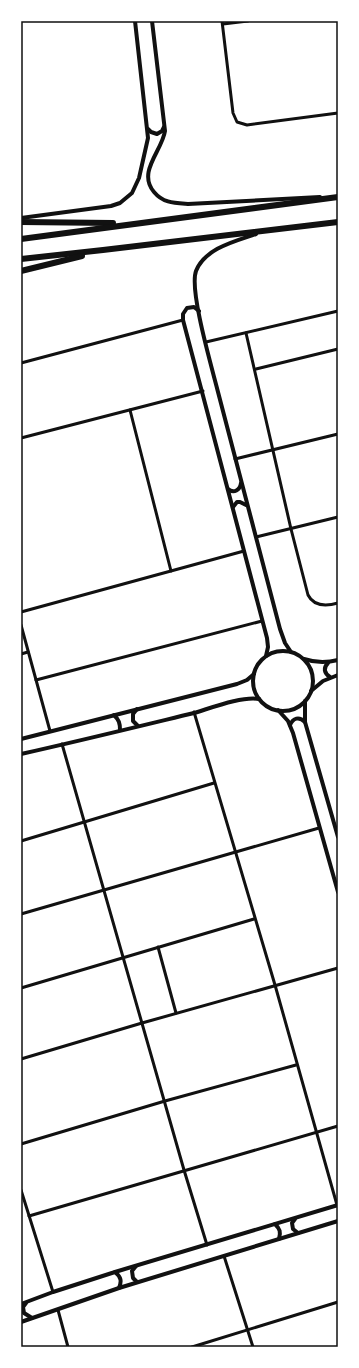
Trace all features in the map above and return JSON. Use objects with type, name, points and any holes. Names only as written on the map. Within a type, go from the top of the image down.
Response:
[{"type":"highway","points":[[21,239],[338,197]]},
{"type":"highway","points":[[21,222],[136,224]]},
{"type":"highway","points":[[21,259],[338,222]]},
{"type":"highway","points":[[21,271],[103,250]]},
{"type":"street","points":[[21,218],[111,206],[120,203],[128,197],[137,183],[148,141],[148,129],[135,21]]},
{"type":"street","points":[[152,21],[165,125],[164,138],[150,167],[148,176],[150,188],[158,197],[165,202],[188,204],[338,197]]},
{"type":"street","points":[[248,21],[222,23],[233,113],[237,122],[247,124],[338,113]]},
{"type":"street","points":[[148,129],[152,133],[159,133],[165,125]]},
{"type":"street","points":[[264,231],[222,247],[210,254],[200,263],[194,282],[206,342],[241,483],[280,629],[291,652]]},
{"type":"street","points":[[199,312],[194,307],[187,308],[183,314],[183,320],[203,391],[267,641],[266,656]]},
{"type":"street","points":[[206,342],[338,311]]},
{"type":"street","points":[[21,363],[183,320]]},
{"type":"street","points":[[246,333],[256,369],[291,529],[308,595],[312,601],[319,604],[327,606],[338,603]]},
{"type":"street","points":[[256,369],[338,349]]},
{"type":"street","points":[[21,438],[203,391]]},
{"type":"street","points":[[130,410],[171,571]]},
{"type":"street","points":[[235,459],[338,434]]},
{"type":"street","points":[[228,489],[233,492],[236,491],[241,486],[241,483]]},
{"type":"street","points":[[233,508],[234,505],[240,502],[243,502],[248,507]]},
{"type":"street","points":[[256,538],[338,517]]},
{"type":"street","points":[[21,612],[244,551]]},
{"type":"street","points":[[36,680],[262,621]]},
{"type":"street","points":[[21,625],[50,731]]},
{"type":"street","points":[[21,654],[28,652]]},
{"type":"street","points":[[338,660],[315,662],[304,659],[291,652],[276,652],[266,656],[258,664],[254,674],[253,684],[259,699],[265,705],[278,710],[290,725],[338,892]]},
{"type":"street","points":[[304,659],[312,674],[311,691]]},
{"type":"street","points":[[328,662],[324,670],[326,675],[330,677]]},
{"type":"street","points":[[21,739],[241,682],[247,680],[254,674]]},
{"type":"street","points":[[278,710],[293,709],[305,701],[311,691],[320,683],[330,677],[338,675]]},
{"type":"street","points":[[21,754],[244,699],[259,699]]},
{"type":"street","points":[[305,701],[305,722],[338,837]]},
{"type":"street","points":[[137,709],[133,714],[133,721],[138,726]]},
{"type":"street","points":[[32,1318],[24,1313],[23,1303],[115,1272],[338,1205],[296,1065],[275,985],[254,919],[194,712]]},
{"type":"street","points":[[114,715],[118,719],[120,730]]},
{"type":"street","points":[[290,725],[296,718],[300,718],[305,722]]},
{"type":"street","points":[[62,744],[184,1170],[207,1245]]},
{"type":"street","points":[[21,841],[214,783]]},
{"type":"street","points":[[21,914],[319,828]]},
{"type":"street","points":[[21,988],[254,919]]},
{"type":"street","points":[[158,947],[176,1013]]},
{"type":"street","points":[[21,1059],[176,1013],[338,968]]},
{"type":"street","points":[[21,1144],[165,1101],[296,1065]]},
{"type":"street","points":[[29,1216],[338,1126]]},
{"type":"street","points":[[21,1190],[53,1292]]},
{"type":"street","points":[[295,1218],[292,1224],[293,1229],[298,1233]]},
{"type":"street","points":[[21,1322],[137,1282],[338,1220]]},
{"type":"street","points":[[275,1224],[279,1228],[279,1239]]},
{"type":"street","points":[[224,1256],[253,1347]]},
{"type":"street","points":[[136,1266],[132,1271],[133,1278],[137,1282]]},
{"type":"street","points":[[115,1272],[120,1276],[121,1282],[119,1288]]},
{"type":"street","points":[[192,1347],[338,1302]]},
{"type":"street","points":[[58,1310],[68,1347]]}]
